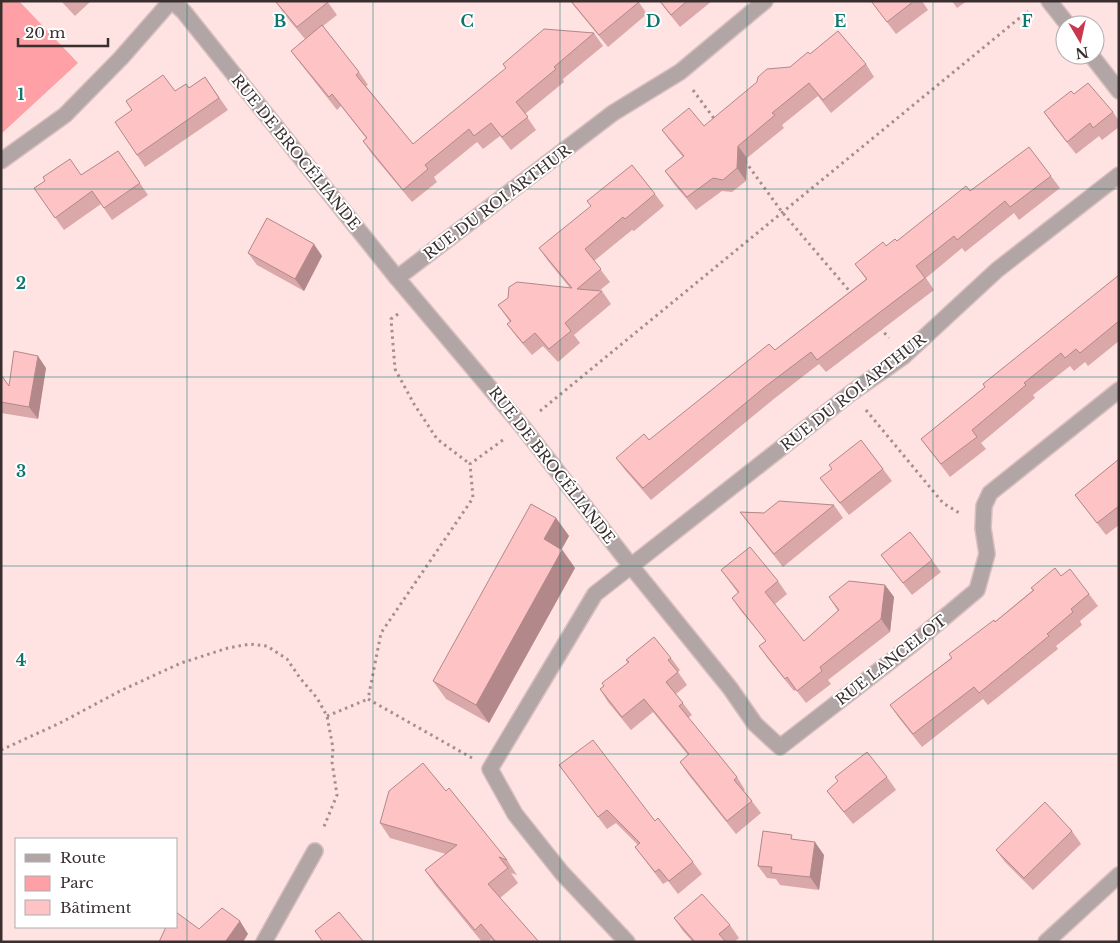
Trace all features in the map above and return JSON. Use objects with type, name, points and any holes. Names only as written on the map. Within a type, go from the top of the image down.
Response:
[{"type":"street","points":[[1,161],[65,115],[121,58],[171,1]]},
{"type":"street","name":"RUE DE BROCÉLIANDE","points":[[171,1],[184,12],[397,278],[522,426],[631,566]]},
{"type":"street","name":"RUE DU ROI ARTHUR","points":[[397,278],[614,113],[680,72],[765,1]]},
{"type":"street","points":[[1049,1],[1060,15]]},
{"type":"street","points":[[1099,65],[1119,91]]},
{"type":"street","name":"RUE DU ROI ARTHUR","points":[[631,566],[851,393],[904,356],[997,270],[1119,175]]},
{"type":"street","name":"RUE LANCELOT","points":[[631,566],[730,688],[755,724],[780,747],[909,647],[977,590],[987,554],[983,528],[984,506],[990,493],[1119,390]]},
{"type":"street","points":[[627,942],[562,873],[515,814],[490,768],[595,594],[631,566]]},
{"type":"street","points":[[264,942],[315,851]]},
{"type":"street","points":[[1046,942],[1119,874]]},
{"type":"path","points":[[470,464],[522,426],[1032,8]]},
{"type":"path","points":[[680,72],[719,126]]},
{"type":"path","points":[[742,157],[782,212],[853,295]]},
{"type":"path","points":[[368,699],[381,633],[473,498],[470,464],[437,439],[414,404],[395,369],[391,319],[418,301]]},
{"type":"path","points":[[878,326],[904,356]]},
{"type":"path","points":[[851,393],[943,503],[983,528]]},
{"type":"path","points":[[1,750],[60,723],[120,691],[181,664],[228,648],[250,644],[267,646],[287,659],[317,698],[327,716],[333,748],[332,762],[337,795],[315,851]]},
{"type":"path","points":[[327,716],[368,699]]},
{"type":"path","points":[[368,699],[490,768]]},
{"type":"green space","points":[[1,1],[19,1],[78,63],[1,134]]},
{"type":"building","points":[[571,1],[638,1],[639,2],[599,35]]},
{"type":"building","points":[[660,1],[687,1],[671,15]]},
{"type":"building","points":[[871,1],[914,1],[887,22]]},
{"type":"building","points":[[276,2],[328,2],[297,27]]},
{"type":"building","points":[[322,25],[359,72],[356,75],[413,144],[506,68],[503,64],[544,29],[594,33],[554,67],[556,69],[516,102],[528,117],[502,137],[491,123],[474,136],[469,129],[425,165],[428,169],[403,190],[363,141],[367,138],[332,94],[329,97],[291,51]]},
{"type":"building","points":[[838,31],[866,64],[823,100],[809,83],[772,113],[775,115],[738,146],[737,168],[723,180],[713,178],[687,197],[665,171],[684,156],[662,130],[689,108],[704,126],[757,82],[758,77],[767,69],[790,67],[808,52],[810,54]]},
{"type":"building","points":[[163,75],[175,91],[186,84],[189,88],[205,77],[219,98],[137,155],[115,122],[132,110],[126,101]]},
{"type":"building","points":[[1088,83],[1113,112],[1093,128],[1090,123],[1067,142],[1044,112],[1071,91],[1074,94]]},
{"type":"building","points":[[1029,147],[1051,176],[1010,207],[1005,201],[957,240],[954,236],[916,266],[925,278],[817,360],[811,352],[766,386],[643,488],[616,458],[644,434],[649,440],[769,344],[775,350],[867,279],[855,264],[883,242],[886,246],[895,239],[897,241],[966,186],[970,191]]},
{"type":"building","points":[[118,151],[140,183],[104,208],[92,191],[55,218],[34,188],[45,181],[43,177],[70,159],[81,175]]},
{"type":"building","points":[[632,165],[655,194],[625,219],[623,217],[585,249],[601,269],[577,289],[602,291],[565,323],[571,331],[549,349],[535,333],[523,343],[507,324],[511,321],[498,305],[508,298],[509,287],[517,282],[572,288],[539,248],[591,206],[587,201]]},
{"type":"building","points":[[267,218],[314,244],[295,279],[248,253]]},
{"type":"building","points":[[1119,275],[1119,321],[1080,353],[1076,349],[1065,358],[1061,353],[1024,383],[1026,385],[972,430],[977,437],[941,464],[921,439],[985,387],[983,384]]},
{"type":"building","points":[[14,351],[38,356],[29,407],[1,402],[1,375],[9,386]]},
{"type":"building","points":[[861,440],[883,469],[840,503],[820,478],[832,469],[829,465]]},
{"type":"building","points":[[1119,459],[1119,506],[1097,523],[1075,495]]},
{"type":"building","points":[[779,501],[834,505],[774,554],[740,512],[764,513]]},
{"type":"building","points":[[531,504],[556,518],[544,539],[562,550],[476,705],[433,681]]},
{"type":"building","points":[[910,532],[932,560],[903,583],[881,555]]},
{"type":"building","points":[[750,547],[778,581],[765,592],[804,641],[839,610],[829,597],[849,581],[885,585],[881,619],[820,667],[822,671],[797,691],[759,646],[766,641],[732,598],[739,592],[721,570]]},
{"type":"building","points":[[1055,568],[1061,576],[1070,569],[1089,594],[1071,609],[1073,612],[1047,634],[1049,636],[979,693],[974,687],[913,734],[890,705],[952,658],[949,654],[994,620],[995,622],[1034,590],[1031,588]]},
{"type":"building","points":[[654,637],[671,658],[668,660],[678,672],[666,682],[683,703],[679,706],[737,777],[734,780],[752,801],[727,821],[680,762],[689,754],[644,699],[622,717],[600,689],[604,686],[602,683],[629,662],[626,660]]},
{"type":"building","points":[[593,740],[655,821],[658,818],[693,862],[669,881],[659,869],[655,872],[635,847],[640,843],[607,810],[598,817],[559,765]]},
{"type":"building","points":[[867,752],[887,777],[844,812],[827,791],[838,781],[835,777]]},
{"type":"building","points":[[423,763],[446,791],[449,788],[507,860],[499,857],[508,868],[488,884],[539,942],[496,942],[481,924],[475,930],[425,870],[457,845],[380,823],[389,791]]},
{"type":"building","points":[[1045,802],[1072,831],[1024,878],[996,850]]},
{"type":"building","points":[[763,831],[792,835],[791,839],[815,842],[810,877],[771,873],[772,867],[758,866]]},
{"type":"building","points":[[702,894],[730,925],[719,934],[726,942],[695,942],[674,918]]},
{"type":"building","points":[[222,908],[240,921],[225,942],[159,942],[166,928],[178,928],[178,913],[199,929]]},
{"type":"building","points":[[339,912],[363,941],[379,942],[323,942],[315,931]]}]
